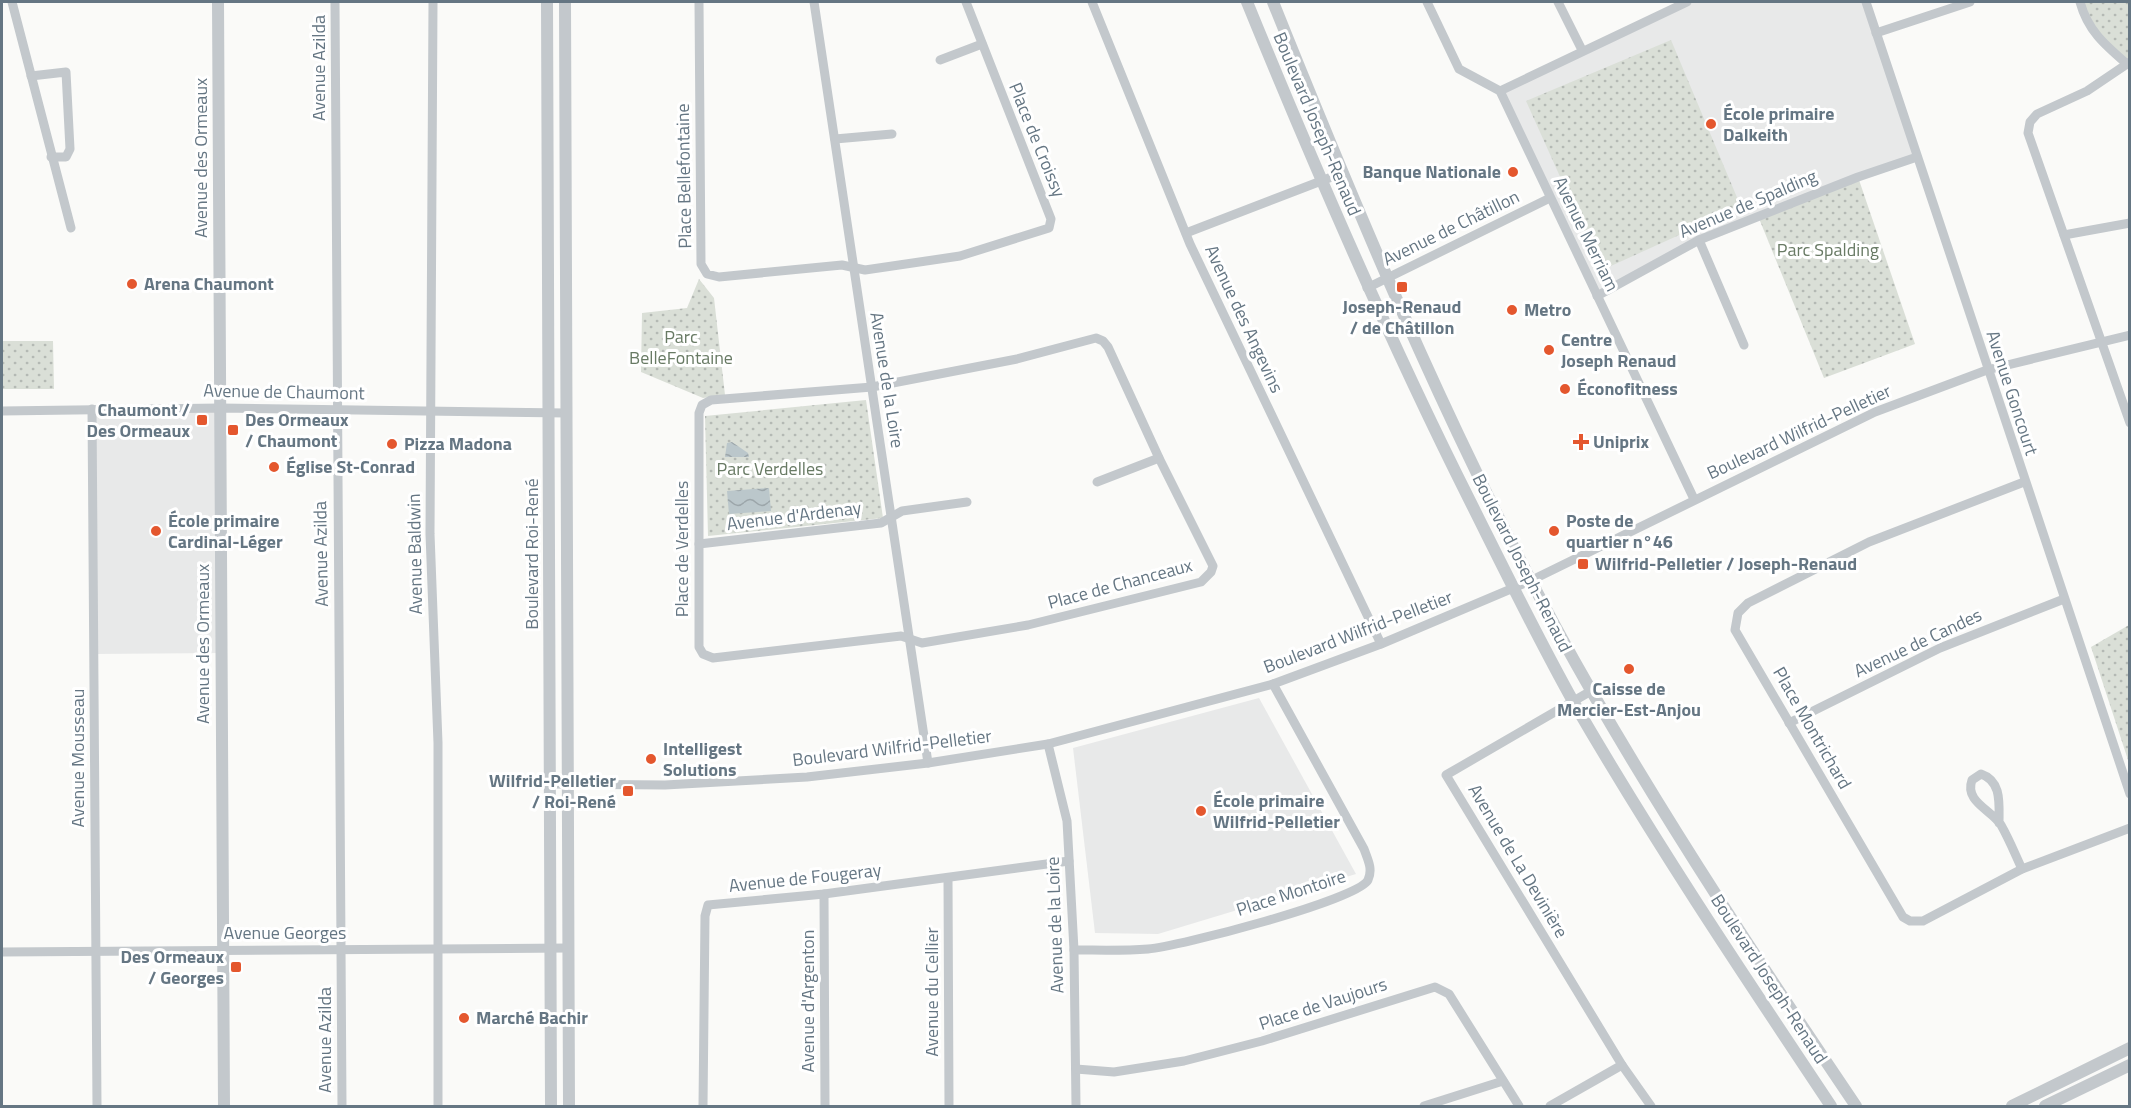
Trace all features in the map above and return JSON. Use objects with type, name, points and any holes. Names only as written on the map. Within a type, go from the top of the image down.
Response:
[{"type":"street","points":[[12,2],[71,228]]},
{"type":"street","name":"Avenue des Ormeaux","points":[[218,2],[222,950],[225,1107]]},
{"type":"street","name":"Avenue Azilda","points":[[335,2],[342,1107]]},
{"type":"street","name":"Avenue Baldwin","points":[[433,2],[430,534],[438,742],[438,1107]]},
{"type":"street","name":"Boulevard Roi-René","points":[[547,2],[551,1107]]},
{"type":"street","name":"Boulevard Roi-René","points":[[565,2],[569,1107]]},
{"type":"street","name":"Place Bellefontaine","points":[[699,2],[702,264],[707,274],[719,276],[842,265],[854,267]]},
{"type":"street","name":"Avenue de la Loire","points":[[814,2],[928,763]]},
{"type":"street","name":"Place de Croissy","points":[[854,267],[865,270],[960,256],[1049,228],[1051,219],[966,2]]},
{"type":"street","name":"Avenue des Angevins","points":[[1092,2],[1186,233],[1381,644]]},
{"type":"street","name":"Boulevard Joseph-Renaud","points":[[1247,2],[1367,288],[1513,588],[1574,703],[1703,913],[1831,1107]]},
{"type":"street","name":"Boulevard Joseph-Renaud","points":[[1273,2],[1387,278],[1489,495],[1532,580],[1592,691],[1718,901],[1856,1107]]},
{"type":"street","points":[[1427,2],[1459,69],[1500,92],[1582,50],[1687,2]]},
{"type":"street","points":[[1558,2],[1582,50]]},
{"type":"street","name":"Avenue Goncourt","points":[[1866,2],[2024,482],[2130,794]]},
{"type":"street","points":[[1876,33],[1971,2]]},
{"type":"street","points":[[2080,2],[2085,19],[2097,38],[2128,63],[2086,91],[2037,114],[2030,122],[2028,133],[2130,423]]},
{"type":"street","points":[[940,60],[982,45]]},
{"type":"street","points":[[32,76],[66,72],[70,149],[66,158],[51,157]]},
{"type":"street","name":"Avenue Merriam","points":[[1500,92],[1694,499]]},
{"type":"street","points":[[835,139],[892,134]]},
{"type":"street","name":"Avenue de Spalding","points":[[1597,296],[1699,240],[1847,181],[1917,157]]},
{"type":"street","points":[[1186,233],[1342,173]]},
{"type":"street","name":"Avenue de Châtillon","points":[[1367,288],[1550,198]]},
{"type":"street","points":[[2064,235],[2130,223]]},
{"type":"street","points":[[1699,240],[1744,345]]},
{"type":"street","name":"Boulevard Wilfrid-Pelletier","points":[[551,784],[665,785],[807,777],[928,763],[1048,744],[1273,684],[1381,644],[1532,580],[1875,412],[1987,370],[2100,340],[2130,335]]},
{"type":"street","name":"Place de Chanceaux","points":[[872,387],[1017,359],[1096,338],[1103,340],[1108,346],[1159,458],[1213,566],[1211,572],[1201,582],[1028,625],[922,643],[910,639]]},
{"type":"street","name":"Place de Verdelles","points":[[872,387],[711,400],[702,405],[699,413],[699,647],[703,654],[713,658],[901,636],[910,639]]},
{"type":"street","points":[[1420,401],[1440,391]]},
{"type":"street","name":"Avenue de Chaumont","points":[[2,411],[220,408],[566,413]]},
{"type":"street","name":"Avenue Mousseau","points":[[92,409],[97,1107]]},
{"type":"street","points":[[1097,482],[1159,458]]},
{"type":"street","name":"Place Montrichard","points":[[2024,482],[1869,542],[1748,603],[1738,613],[1735,630],[1904,917],[1910,921],[1923,921],[2022,869],[2130,828]]},
{"type":"street","points":[[1471,504],[1489,495]]},
{"type":"street","name":"Avenue d'Ardenay","points":[[699,544],[881,523],[902,511],[967,502]]},
{"type":"street","name":"Avenue de Candes","points":[[1789,723],[1940,648],[2064,599]]},
{"type":"street","name":"Place Montoire","points":[[1074,950],[1149,949],[1227,931],[1326,902],[1353,892],[1368,881],[1371,868],[1364,849],[1273,684]]},
{"type":"street","name":"Avenue de La Devinière","points":[[1592,691],[1446,775],[1622,1065],[1651,1107]]},
{"type":"street","name":"Avenue de la Loire","points":[[1048,744],[1067,821],[1074,950],[1076,1107]]},
{"type":"street","points":[[1999,823],[2000,800],[1996,784],[1989,777],[1981,774],[1972,780],[1971,793],[1982,809],[1999,823],[2022,869]]},
{"type":"street","name":"Avenue de Fougeray","points":[[703,1107],[705,916],[708,905],[824,894],[1069,861]]},
{"type":"street","name":"Avenue du Cellier","points":[[948,878],[949,1107]]},
{"type":"street","name":"Avenue d'Argenton","points":[[824,894],[825,1107]]},
{"type":"street","name":"Avenue Georges","points":[[2,952],[568,948]]},
{"type":"street","name":"Place de Vaujours","points":[[1076,1069],[1114,1072],[1184,1061],[1262,1041],[1435,987],[1449,994],[1519,1107]]},
{"type":"street","points":[[2020,1105],[2130,1047]]},
{"type":"street","points":[[1550,1107],[1622,1065]]},
{"type":"street","points":[[2045,1107],[2130,1065]]},
{"type":"street","points":[[1424,1107],[1503,1081]]},
{"type":"shaded area","name":"École primaire Dalkeith","points":[[1687,2],[1866,2],[1917,157],[1758,216],[1597,296],[1500,91]]},
{"type":"shaded area","name":"École primaire Cardinal-Léger","points":[[94,408],[216,409],[220,653],[94,654]]},
{"type":"shaded area","name":"École primaire Wilfrid-Pelletier","points":[[1259,698],[1356,874],[1158,934],[1095,933],[1073,748]]},
{"type":"green space","points":[[2080,2],[2129,2],[2130,62],[2097,38]]},
{"type":"green space","points":[[1671,40],[1741,207],[1602,270],[1526,101]]},
{"type":"green space","name":"Parc Spalding","points":[[1858,177],[1915,344],[1824,378],[1758,216]]},
{"type":"green space","name":"Parc BelleFontaine","points":[[699,279],[714,298],[725,395],[703,398],[641,372],[642,313],[687,308]]},
{"type":"green space","points":[[2,341],[53,341],[54,389],[2,389]]},
{"type":"green space","name":"Parc Verdelles","points":[[866,400],[883,518],[708,536],[705,416]]},
{"type":"green space","points":[[2129,625],[2129,763],[2091,647]]},
{"type":"water","points":[[732,442],[748,453],[749,457],[725,457],[727,443]]},
{"type":"water","points":[[769,488],[771,511],[729,514],[727,491]]},
{"type":"place","name":"École primaire Dalkeith","points":[[1711,124]]},
{"type":"place","name":"Banque Nationale","points":[[1513,172]]},
{"type":"place","name":"Arena Chaumont","points":[[132,284]]},
{"type":"place","name":"Joseph-Renaud / de Châtillon","points":[[1402,287]]},
{"type":"place","name":"Metro","points":[[1512,310]]},
{"type":"place","name":"Centre Joseph Renaud","points":[[1549,350]]},
{"type":"place","name":"Éconofitness","points":[[1565,389]]},
{"type":"place","name":"Chaumont / Des Ormeaux","points":[[202,420]]},
{"type":"place","name":"Des Ormeaux / Chaumont","points":[[233,430]]},
{"type":"place","name":"Uniprix","points":[[1581,442]]},
{"type":"place","name":"Pizza Madona","points":[[392,444]]},
{"type":"place","name":"Église St-Conrad","points":[[274,467]]},
{"type":"place","name":"École primaire Cardinal-Léger","points":[[156,531]]},
{"type":"place","name":"Poste de quartier n°46","points":[[1554,531]]},
{"type":"place","name":"Wilfrid-Pelletier / Joseph-Renaud","points":[[1583,564]]},
{"type":"place","name":"Caisse de Mercier-Est-Anjou","points":[[1629,669]]},
{"type":"place","name":"Intelligest Solutions","points":[[651,759]]},
{"type":"place","name":"Wilfrid-Pelletier / Roi-René","points":[[628,791]]},
{"type":"place","name":"École primaire Wilfrid-Pelletier","points":[[1201,811]]},
{"type":"place","name":"Des Ormeaux / Georges","points":[[236,967]]},
{"type":"place","name":"Marché Bachir","points":[[464,1018]]}]
